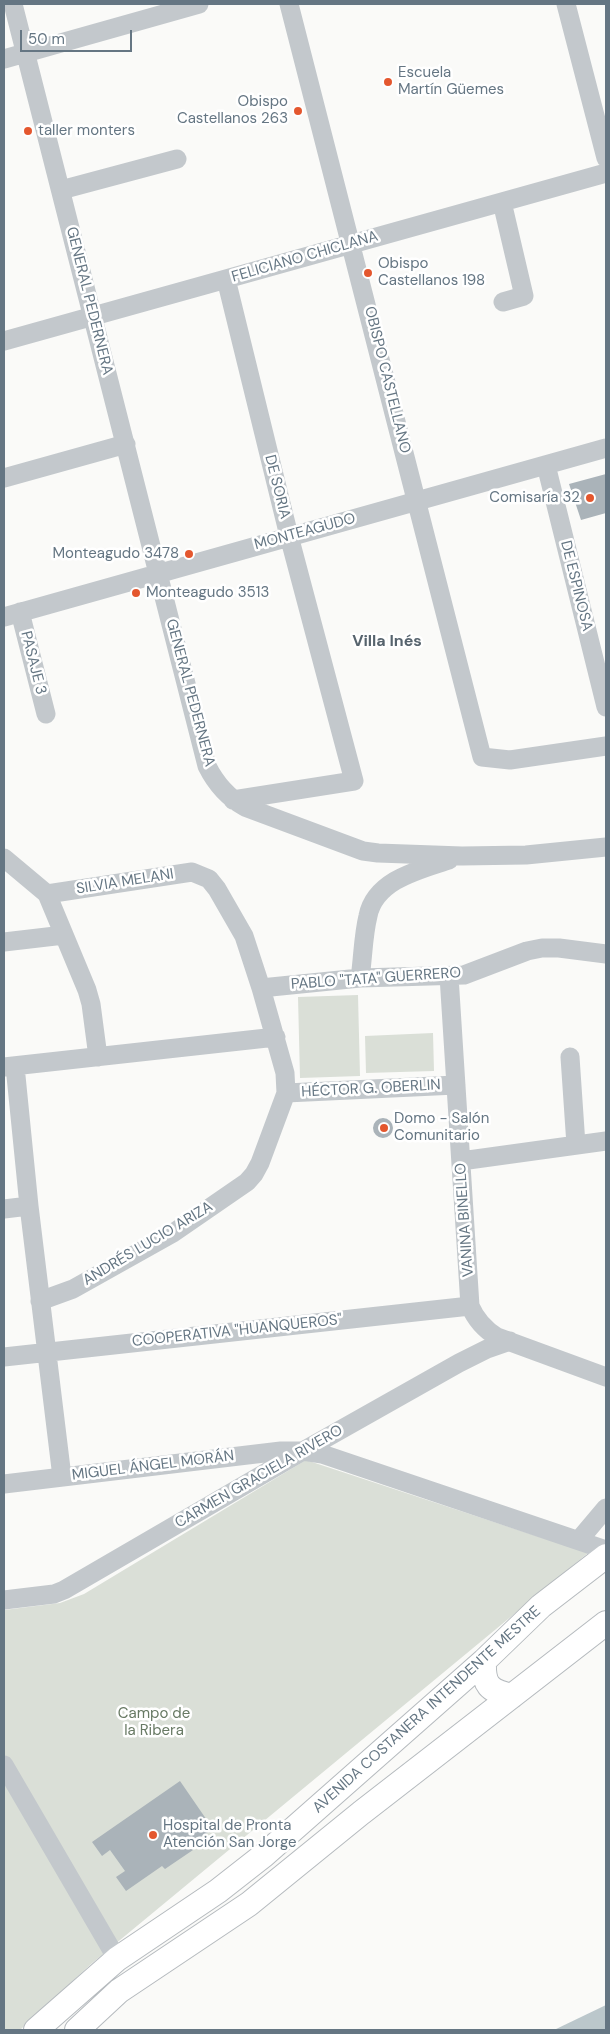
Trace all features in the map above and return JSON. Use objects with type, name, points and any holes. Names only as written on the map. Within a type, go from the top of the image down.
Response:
[{"type":"main road","name":"AVENIDA COSTANERA INTENDENTE MESTRE","points":[[36,2030],[117,1959],[257,1861],[484,1661],[541,1606],[606,1556]]},
{"type":"main road","name":"AVENIDA COSTANERA INTENDENTE MESTRE","points":[[78,2030],[119,1991],[249,1904],[361,1813],[606,1623]]},
{"type":"main road","points":[[484,1661],[483,1675],[486,1682],[493,1690],[512,1696]]},
{"type":"street","name":"GENERAL PEDERNERA","points":[[13,4],[207,766],[217,783],[233,800],[245,807],[362,851],[462,856],[526,855],[606,847]]},
{"type":"street","points":[[4,60],[199,4]]},
{"type":"street","name":"OBISPO CASTELLANO","points":[[289,4],[418,501],[482,757],[510,760],[606,746]]},
{"type":"street","points":[[566,4],[606,158]]},
{"type":"street","points":[[61,190],[177,159]]},
{"type":"street","name":"FELICIANO CHICLANA","points":[[4,341],[606,173]]},
{"type":"street","points":[[502,202],[524,296],[503,302]]},
{"type":"street","name":"DE SORIA","points":[[226,279],[289,536],[354,781],[233,800]]},
{"type":"street","points":[[4,478],[126,444]]},
{"type":"street","name":"MONTEAGUDO","points":[[12,615],[606,448]]},
{"type":"street","name":"DE ESPINOSA","points":[[546,466],[606,707]]},
{"type":"street","name":"PASAJE 3","points":[[12,615],[46,714]]},
{"type":"street","points":[[360,978],[368,915],[375,898],[389,885],[402,877],[462,856]]},
{"type":"street","points":[[4,858],[47,894],[87,990],[91,1004],[98,1057]]},
{"type":"street","name":"SILVIA MELANI","points":[[47,894],[192,872],[203,876]]},
{"type":"street","name":"ANDRÉS LUCIO ARIZA","points":[[40,1301],[73,1288],[173,1233],[247,1182],[260,1163],[286,1093],[285,1073],[276,1037],[244,936],[217,889],[203,876]]},
{"type":"street","points":[[4,942],[64,935]]},
{"type":"street","name":"PABLO \"TATA\" GUERRERO","points":[[261,988],[360,978],[464,975],[542,948],[559,948],[606,954]]},
{"type":"street","name":"VANINA BINELLO","points":[[449,976],[461,1161],[476,1338],[469,1358]]},
{"type":"street","points":[[62,1477],[29,1206],[9,1067],[276,1037]]},
{"type":"street","points":[[570,1057],[576,1145]]},
{"type":"street","name":"HÉCTOR G. OBERLIN","points":[[286,1093],[456,1085]]},
{"type":"street","points":[[461,1161],[606,1141]]},
{"type":"street","points":[[4,1209],[29,1206]]},
{"type":"street","points":[[473,1312],[488,1332],[606,1377]]},
{"type":"street","name":"COOPERATIVA \"HUANQUEROS\"","points":[[4,1357],[473,1312]]},
{"type":"street","name":"CARMEN GRACIELA RIVERO","points":[[4,1600],[54,1594],[64,1590],[303,1451],[469,1358],[487,1348],[510,1341]]},
{"type":"street","name":"MIGUEL ÁNGEL MORÁN","points":[[4,1484],[281,1451],[303,1451],[322,1454],[606,1550]]},
{"type":"street","points":[[230,1457],[245,1469],[246,1484]]},
{"type":"street","points":[[579,1540],[606,1508]]},
{"type":"street","points":[[4,1765],[117,1959]]},
{"type":"green space","points":[[358,995],[360,1076],[300,1078],[298,997]]},
{"type":"green space","points":[[433,1033],[434,1071],[366,1073],[365,1036]]},
{"type":"green space","name":"Campo de la Ribera","points":[[306,1460],[588,1553],[91,1964],[20,2030],[4,2030],[4,1610],[60,1603],[84,1594]]},
{"type":"shaded area","points":[[606,2005],[606,2030],[554,2030]]},
{"type":"building","name":"Comisaría 32","points":[[606,474],[606,513],[581,520],[569,484]]},
{"type":"building","name":"Domo - Salón Comunitario","points":[[383,1118],[390,1121],[393,1128],[390,1135],[383,1138],[376,1135],[373,1128],[376,1121]]},
{"type":"building","name":"Hospital de Pronta Atención San Jorge","points":[[180,1781],[213,1829],[189,1845],[193,1850],[165,1869],[162,1866],[126,1891],[116,1877],[125,1871],[110,1850],[102,1856],[92,1842]]},
{"type":"place","name":"Escuela Martín Güemes","points":[[388,82]]},
{"type":"place","name":"Obispo Castellanos 263","points":[[298,111]]},
{"type":"place","name":"taller monters","points":[[28,131]]},
{"type":"place","name":"Obispo Castellanos 198","points":[[368,273]]},
{"type":"place","name":"Comisaría 32","points":[[590,498]]},
{"type":"place","name":"Monteagudo 3478","points":[[189,554]]},
{"type":"place","name":"Monteagudo 3513","points":[[136,593]]},
{"type":"place","name":"Domo - Salón Comunitario","points":[[384,1128]]},
{"type":"place","name":"Hospital de Pronta Atención San Jorge","points":[[153,1835]]},
{"type":"district","name":"Villa Inés","points":[[387,642]]}]
